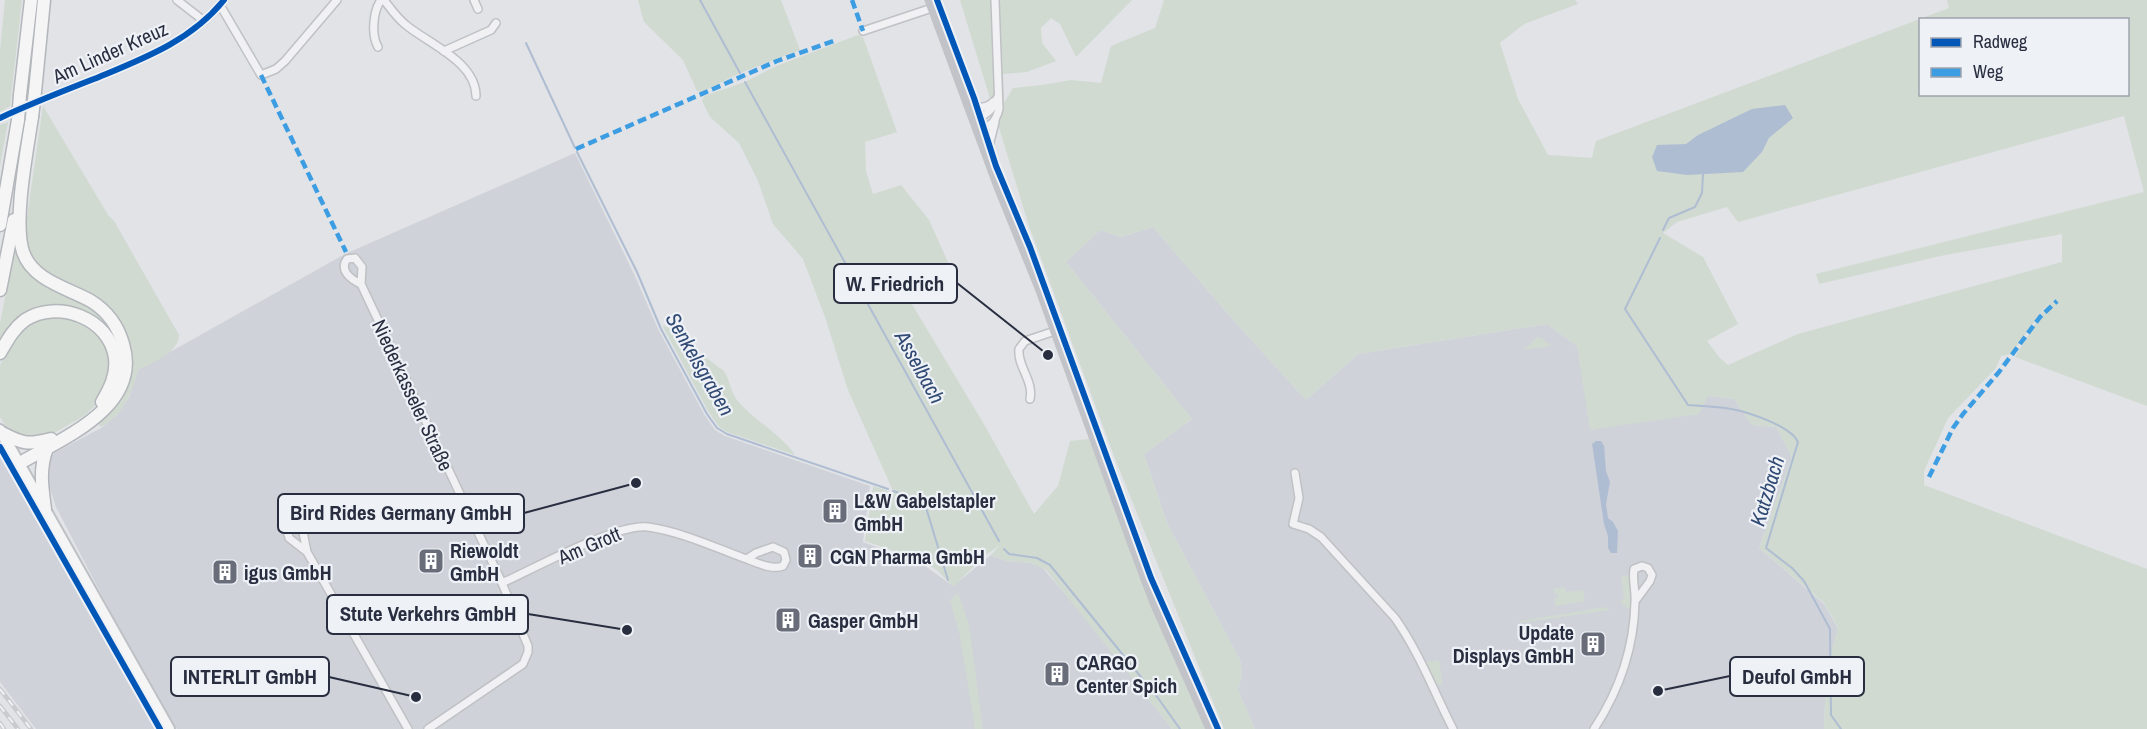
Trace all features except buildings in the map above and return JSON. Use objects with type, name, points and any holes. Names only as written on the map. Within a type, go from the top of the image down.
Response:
[{"type":"highway","points":[[0,225],[18,120],[31,0]]},
{"type":"highway","points":[[19,461],[95,418],[109,406],[126,370],[126,352],[113,321],[101,308],[44,277],[33,268],[23,254],[18,230],[44,0]]},
{"type":"highway","points":[[0,290],[26,159]]},
{"type":"highway","points":[[0,353],[11,333],[25,320],[55,310],[74,313],[88,320],[108,340],[115,357],[109,391],[101,404],[88,417],[49,443],[21,443],[1,432]]},
{"type":"highway","points":[[45,509],[40,475],[41,463],[49,443]]},
{"type":"main road","points":[[1,432],[168,729]]},
{"type":"street","points":[[177,0],[204,21]]},
{"type":"street","points":[[222,2],[261,75],[276,69],[285,61],[337,0]]},
{"type":"street","points":[[378,47],[374,36],[376,10],[383,0],[404,24],[444,51],[471,75],[476,96]]},
{"type":"street","points":[[474,0],[478,9]]},
{"type":"street","points":[[987,157],[997,116],[995,0]]},
{"type":"street","name":"Am Linder Kreuz","points":[[0,118],[140,60],[175,42],[204,21],[222,2]]},
{"type":"street","points":[[863,31],[930,4],[1055,331],[1151,594],[1210,729]]},
{"type":"street","points":[[444,51],[491,30],[496,22]]},
{"type":"street","points":[[975,123],[995,105],[998,89]]},
{"type":"street","points":[[968,104],[986,107],[996,98]]},
{"type":"street","points":[[975,123],[984,128],[997,116]]},
{"type":"street","name":"Niederkasseler Straße","points":[[361,284],[502,584],[528,646],[526,660],[523,664],[428,729]]},
{"type":"street","points":[[1029,399],[1031,396],[1029,384],[1018,357],[1019,349],[1025,341],[1055,331]]},
{"type":"street","points":[[1295,473],[1299,498],[1293,524],[1310,529],[1321,537],[1395,618],[1427,672],[1453,729]]},
{"type":"street","name":"Am Grott","points":[[502,584],[609,534],[637,527],[667,532],[747,559],[780,568],[786,560],[784,552],[773,547],[747,559]]},
{"type":"street","points":[[307,552],[408,729]]},
{"type":"street","points":[[1593,729],[1618,684],[1626,664],[1633,634],[1636,600],[1634,569],[1642,566],[1648,568],[1652,575],[1636,600]]},
{"type":"shaded area","points":[[5,0],[22,0],[10,106],[0,112],[0,51]]},
{"type":"shaded area","points":[[638,0],[781,0],[800,50],[740,73],[702,92],[697,91],[683,60],[644,22]]},
{"type":"shaded area","points":[[960,0],[1132,0],[1076,57],[1060,24],[1051,18],[1041,28],[1042,43],[1056,61],[1027,72],[1003,74],[1004,103],[1013,88],[1071,80],[1101,83],[1111,46],[1155,28],[1164,0],[1575,0],[1578,4],[1524,24],[1500,43],[1518,99],[1548,155],[1592,158],[1596,141],[1919,19],[1919,96],[2129,96],[2129,18],[1922,18],[1949,8],[1947,0],[2147,0],[2147,406],[2015,357],[2050,300],[2011,354],[2001,356],[1996,368],[1948,418],[1924,471],[1924,485],[2147,569],[2147,729],[1824,729],[1826,674],[1838,627],[1824,603],[1759,548],[1792,457],[1776,427],[1752,425],[1734,399],[1708,396],[1699,414],[1590,430],[1577,346],[1547,324],[1358,354],[1306,400],[1153,227],[1121,237],[1100,230],[1066,262],[1192,419],[1144,454],[1167,523],[1240,660],[1242,674],[1238,690],[1255,729],[1224,729],[1114,456],[1029,226]],"holes":[[[2124,116],[2144,192],[1816,274],[1819,284],[1945,255],[2062,234],[2062,262],[1798,334],[1728,365],[1707,341],[1738,324],[1703,257],[1663,233],[1677,222],[1727,207],[1738,222]],[[1784,123],[1769,138],[1762,152],[1657,146],[1686,144]]]},
{"type":"shaded area","points":[[858,35],[863,37],[897,132],[865,142],[866,171],[873,194],[901,185],[929,220],[951,269],[901,286],[985,426],[1034,514],[1058,486],[1070,441],[1089,439],[1144,585],[1206,729],[1172,729],[1046,570],[1031,563],[1006,561],[991,555],[1000,545],[984,556],[953,587],[937,570],[920,560],[865,541],[873,486],[894,493],[848,390],[825,317],[803,259],[773,224],[758,181],[739,143],[710,117],[702,101],[704,96],[745,82],[774,67]]},
{"type":"shaded area","points":[[43,106],[108,215],[114,221],[179,335],[178,342],[170,352],[138,370],[126,403],[115,417],[101,427],[100,422],[111,412],[123,393],[126,372],[126,334],[46,273],[28,252],[26,224]]},
{"type":"shaded area","points":[[8,122],[0,166],[0,125]]},
{"type":"shaded area","points":[[575,153],[658,329],[715,430],[725,436],[870,486],[863,542],[921,563],[953,586],[991,555],[1006,561],[1041,566],[1079,610],[1172,729],[177,729],[109,609],[56,507],[46,476],[48,462],[54,453],[101,428],[117,415],[129,397],[138,370],[345,254]]},
{"type":"shaded area","points":[[1153,227],[1306,400],[1358,354],[1547,324],[1577,346],[1591,430],[1708,396],[1734,399],[1752,425],[1776,427],[1792,457],[1759,548],[1824,604],[1838,628],[1826,674],[1824,729],[1255,729],[1238,690],[1242,674],[1240,660],[1167,523],[1144,454],[1192,419],[1066,262],[1100,230],[1121,237]]},
{"type":"shaded area","points":[[17,236],[22,256],[97,308],[118,335],[116,383],[102,328],[44,310],[0,346],[0,324]]},
{"type":"shaded area","points":[[66,316],[91,327],[103,340],[107,350],[111,370],[99,402],[84,416],[45,438],[35,441],[10,432],[0,417],[0,366],[3,357],[24,327],[42,317]]},
{"type":"shaded area","points":[[662,325],[724,371],[737,400],[782,440],[795,455],[727,432],[719,427]]},
{"type":"shaded area","points":[[1537,337],[1542,338],[1551,346],[1524,350]]},
{"type":"shaded area","points":[[0,452],[158,729],[36,729],[0,682]]},
{"type":"shaded area","points":[[1629,575],[1631,611],[1620,602],[1624,597],[1621,577]]},
{"type":"shaded area","points":[[1565,587],[1566,592],[1583,590],[1585,601],[1556,606],[1554,598],[1558,597],[1558,593],[1554,594],[1553,589]]},
{"type":"shaded area","points":[[958,592],[969,625],[983,729],[975,729],[960,637],[950,600]]},
{"type":"shaded area","points":[[1605,607],[1617,614],[1609,610],[1520,623],[1521,621]]},
{"type":"shaded area","points":[[1439,660],[1443,685],[1437,684],[1426,662]]},
{"type":"water","points":[[1785,105],[1793,118],[1769,138],[1762,152],[1743,172],[1687,175],[1657,171],[1652,157],[1657,145],[1686,144],[1698,135],[1752,109]]},
{"type":"water","points":[[1601,441],[1604,446],[1606,471],[1610,482],[1606,504],[1608,518],[1618,531],[1617,553],[1611,553],[1608,548],[1608,536],[1604,524],[1592,444]]},
{"type":"waterway","name":"Asselbach","points":[[700,0],[740,73]]},
{"type":"waterway","name":"Senkelsgraben","points":[[526,43],[575,148]]},
{"type":"waterway","name":"Asselbach","points":[[745,82],[999,541]]},
{"type":"waterway","name":"Senkelsgraben","points":[[577,152],[637,272],[661,329],[707,414],[717,428],[727,434],[888,489]]},
{"type":"waterway","name":"Katzbach","points":[[1663,230],[1669,218],[1695,207],[1702,193],[1703,174]]},
{"type":"waterway","name":"Katzbach","points":[[1660,238],[1625,309],[1688,405],[1726,408],[1758,417],[1778,425],[1794,436],[1798,442],[1766,548],[1792,568],[1804,581],[1830,629],[1831,715],[1841,729]]},
{"type":"waterway","name":"Senkelsgraben","points":[[893,491],[924,501],[948,580]]},
{"type":"waterway","name":"Asselbach","points":[[1004,549],[1009,554],[1037,558],[1050,565],[1158,698],[1180,729]]},
{"type":"railway","points":[[0,689],[31,729]]},
{"type":"railway","points":[[0,706],[18,729]]},
{"type":"railway","points":[[0,723],[4,729]]},
{"type":"marked path","points":[[852,0],[863,31]]},
{"type":"marked path","points":[[576,149],[777,61],[836,40]]},
{"type":"marked path","points":[[261,75],[346,252]]},
{"type":"marked path","points":[[1929,477],[1953,428],[1963,414],[1999,372],[2040,317],[2057,301]]},
{"type":"cycle path","points":[[0,118],[133,63],[167,46],[197,26],[224,0]]},
{"type":"cycle path","points":[[937,0],[974,98],[996,166],[1030,247],[1151,578],[1218,729]]},
{"type":"cycle path","points":[[0,447],[160,729]]},
{"type":"place","name":"W. Friedrich","points":[[1048,355]]},
{"type":"place","name":"Bird Rides Germany GmbH","points":[[636,483]]},
{"type":"place","name":"L&W Gabelstapler GmbH","points":[[835,511]]},
{"type":"place","name":"CGN Pharma GmbH","points":[[810,556]]},
{"type":"place","name":"Riewoldt GmbH","points":[[431,561]]},
{"type":"place","name":"igus GmbH","points":[[225,572]]},
{"type":"place","name":"Gasper GmbH","points":[[788,620]]},
{"type":"place","name":"Stute Verkehrs GmbH","points":[[627,630]]},
{"type":"place","name":"Update Displays GmbH","points":[[1593,644]]},
{"type":"place","name":"CARGO Center Spich","points":[[1057,674]]},
{"type":"place","name":"Deufol GmbH","points":[[1658,691]]},
{"type":"place","name":"INTERLIT GmbH","points":[[416,697]]}]
